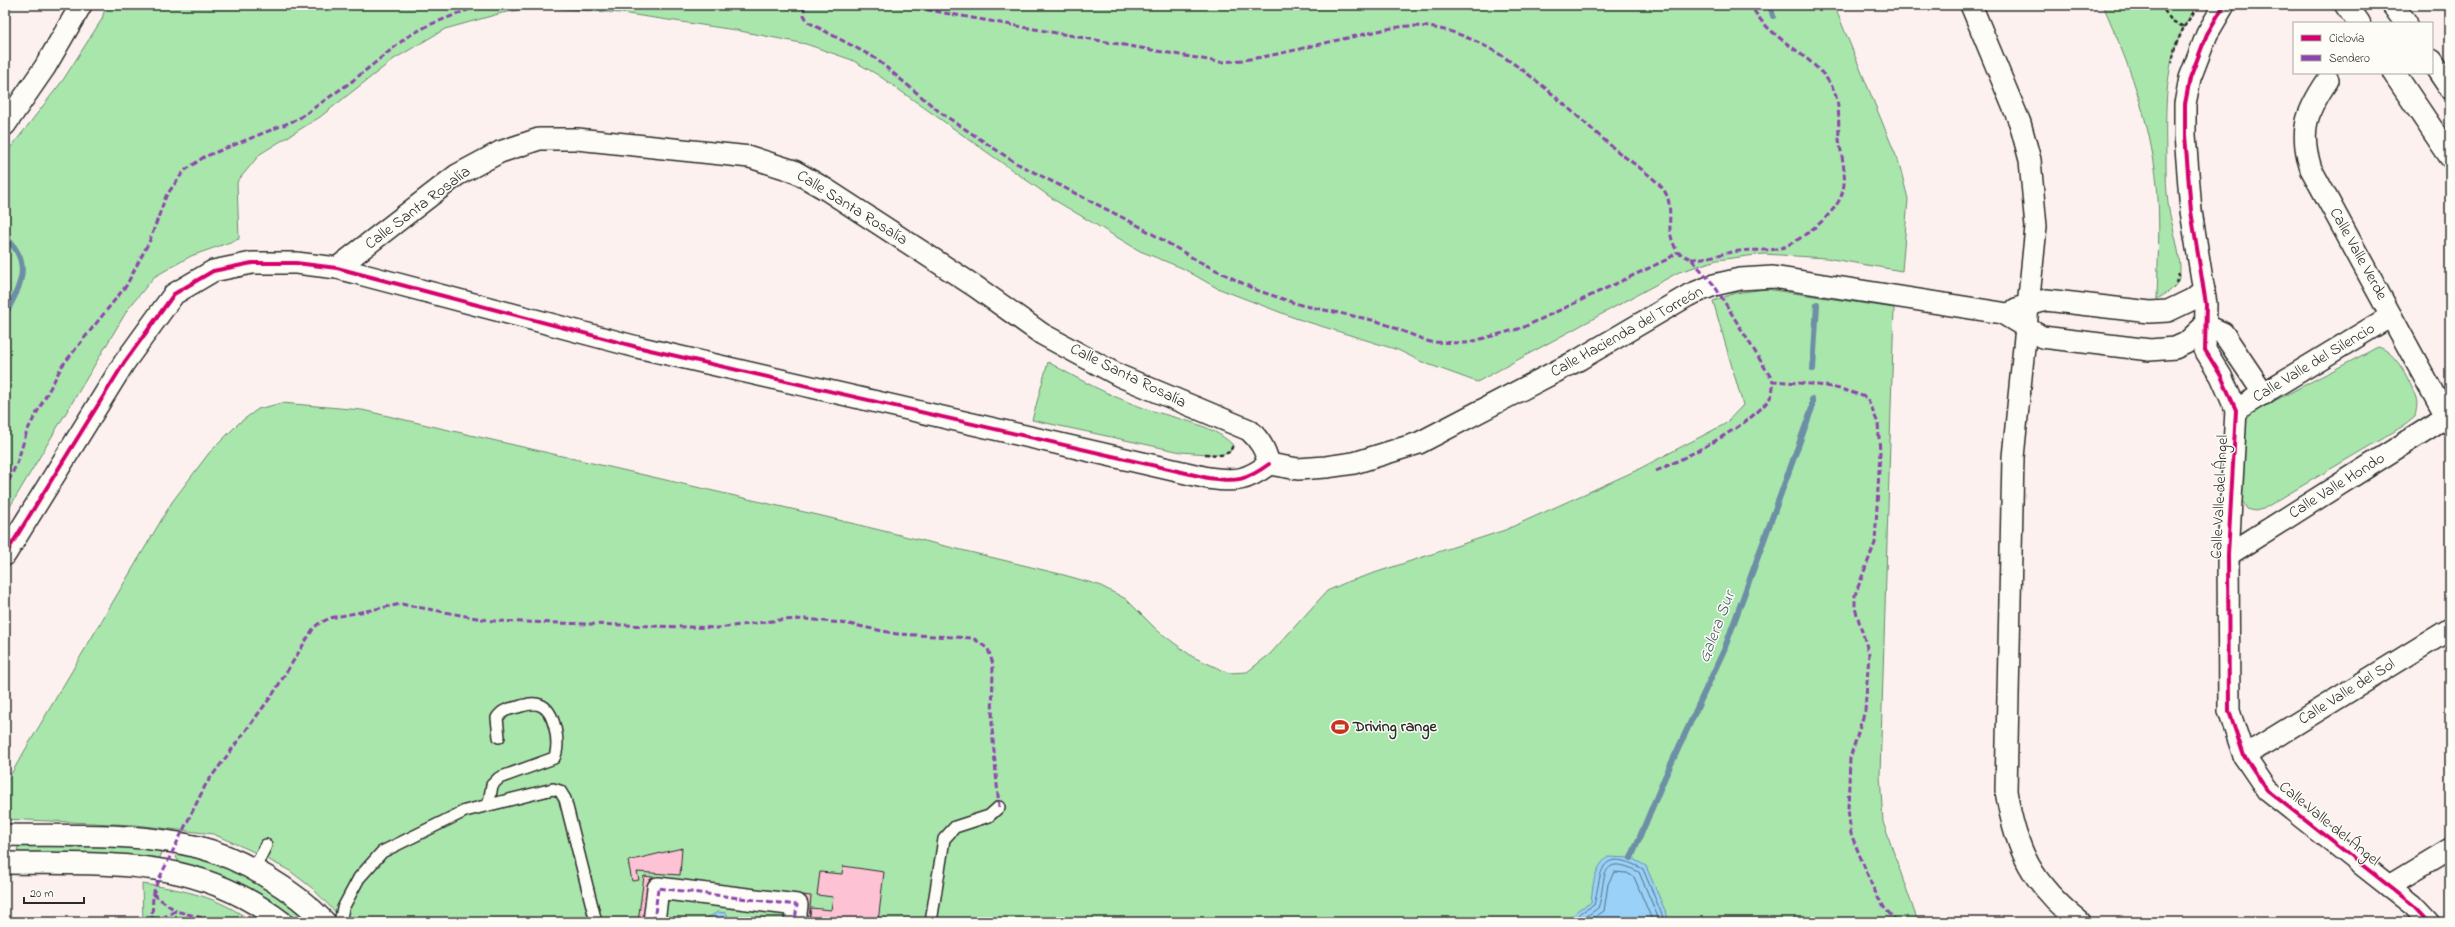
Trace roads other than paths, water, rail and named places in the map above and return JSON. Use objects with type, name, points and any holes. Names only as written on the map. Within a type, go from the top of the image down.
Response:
[{"type":"street","points":[[5,125],[45,67],[81,5]]},
{"type":"street","points":[[1971,5],[2020,122],[2030,160],[2036,227],[2013,457],[2006,791],[2011,823],[2022,855],[2035,877],[2054,899],[2080,922]]},
{"type":"street","name":"Calle Valle del Ángel","points":[[2224,5],[2207,34],[2196,58],[2185,104],[2186,168],[2206,304],[2205,350],[2221,376],[2236,410],[2228,555],[2229,711],[2244,756],[2267,790],[2413,905],[2429,922]]},
{"type":"street","points":[[2346,5],[2358,22]]},
{"type":"street","points":[[2394,5],[2405,22]]},
{"type":"street","points":[[2433,62],[2450,88]]},
{"type":"street","points":[[2395,74],[2450,156]]},
{"type":"street","name":"Calle Valle Verde","points":[[2328,80],[2308,114],[2304,131],[2305,152],[2311,169],[2448,420]]},
{"type":"street","name":"Calle Santa Rosalía","points":[[337,268],[457,175],[500,152],[538,139],[576,139],[750,157],[794,171],[827,190],[976,287],[1042,334],[1120,376],[1249,430],[1259,439],[1266,450],[1269,464]]},
{"type":"street","points":[[5,555],[124,363],[174,294],[213,271],[252,263],[296,263],[337,268],[637,347],[1208,478],[1241,480],[1253,476],[1269,464]]},
{"type":"street","name":"Calle Hacienda del Torreón","points":[[1269,464],[1298,469],[1326,467],[1354,463],[1419,443],[1580,359],[1689,295],[1714,285],[1740,279],[1773,277],[2002,313],[2027,315],[2046,300],[2150,312],[2168,311],[2191,300],[2204,290]]},
{"type":"street","points":[[2027,315],[2042,336],[2150,350],[2175,348],[2181,346],[2205,324],[2222,333],[2264,394]]},
{"type":"street","name":"Calle Valle del Silencio","points":[[2236,410],[2391,316]]},
{"type":"street","name":"Calle Valle Hondo","points":[[2228,555],[2448,420]]},
{"type":"street","name":"Calle Valle del Sol","points":[[2244,756],[2450,629]]},
{"type":"street","points":[[5,835],[126,838],[175,842],[200,848],[254,870],[296,897],[325,922]]},
{"type":"street","points":[[2389,886],[2450,849]]},
{"type":"street","points":[[5,863],[147,867],[175,871],[209,880],[228,888],[256,903],[282,922]]},
{"type":"street","points":[[654,922],[658,888],[797,905],[795,922]]},
{"type":"lane","points":[[489,803],[492,785],[499,778],[554,758],[557,752],[557,736],[551,718],[546,709],[540,705],[533,704],[504,710],[497,718],[499,737]]},
{"type":"lane","points":[[340,922],[343,908],[359,878],[382,852],[465,811],[489,803],[553,789],[563,793],[596,922]]},
{"type":"lane","points":[[931,922],[944,839],[955,827],[989,816],[999,807]]},
{"type":"lane","points":[[254,870],[266,845]]},
{"type":"water","points":[[1608,857],[1631,858],[1646,866],[1670,922],[1567,922],[1579,909],[1591,903],[1593,884],[1597,872],[1599,867]]},
{"type":"water","points":[[718,912],[726,913],[731,922],[706,922],[707,918]]},
{"type":"waterway","name":"Galera Sur","points":[[1770,5],[1773,16]]},
{"type":"waterway","points":[[5,237],[14,247],[22,265],[22,275],[19,284],[5,315]]},
{"type":"waterway","name":"Galera Sur","points":[[1813,369],[1817,304]]},
{"type":"waterway","name":"Galera Sur","points":[[1631,858],[1665,777],[1724,650],[1812,408],[1812,399]]},
{"type":"place","name":"Driving range","points":[[1340,727]]}]
